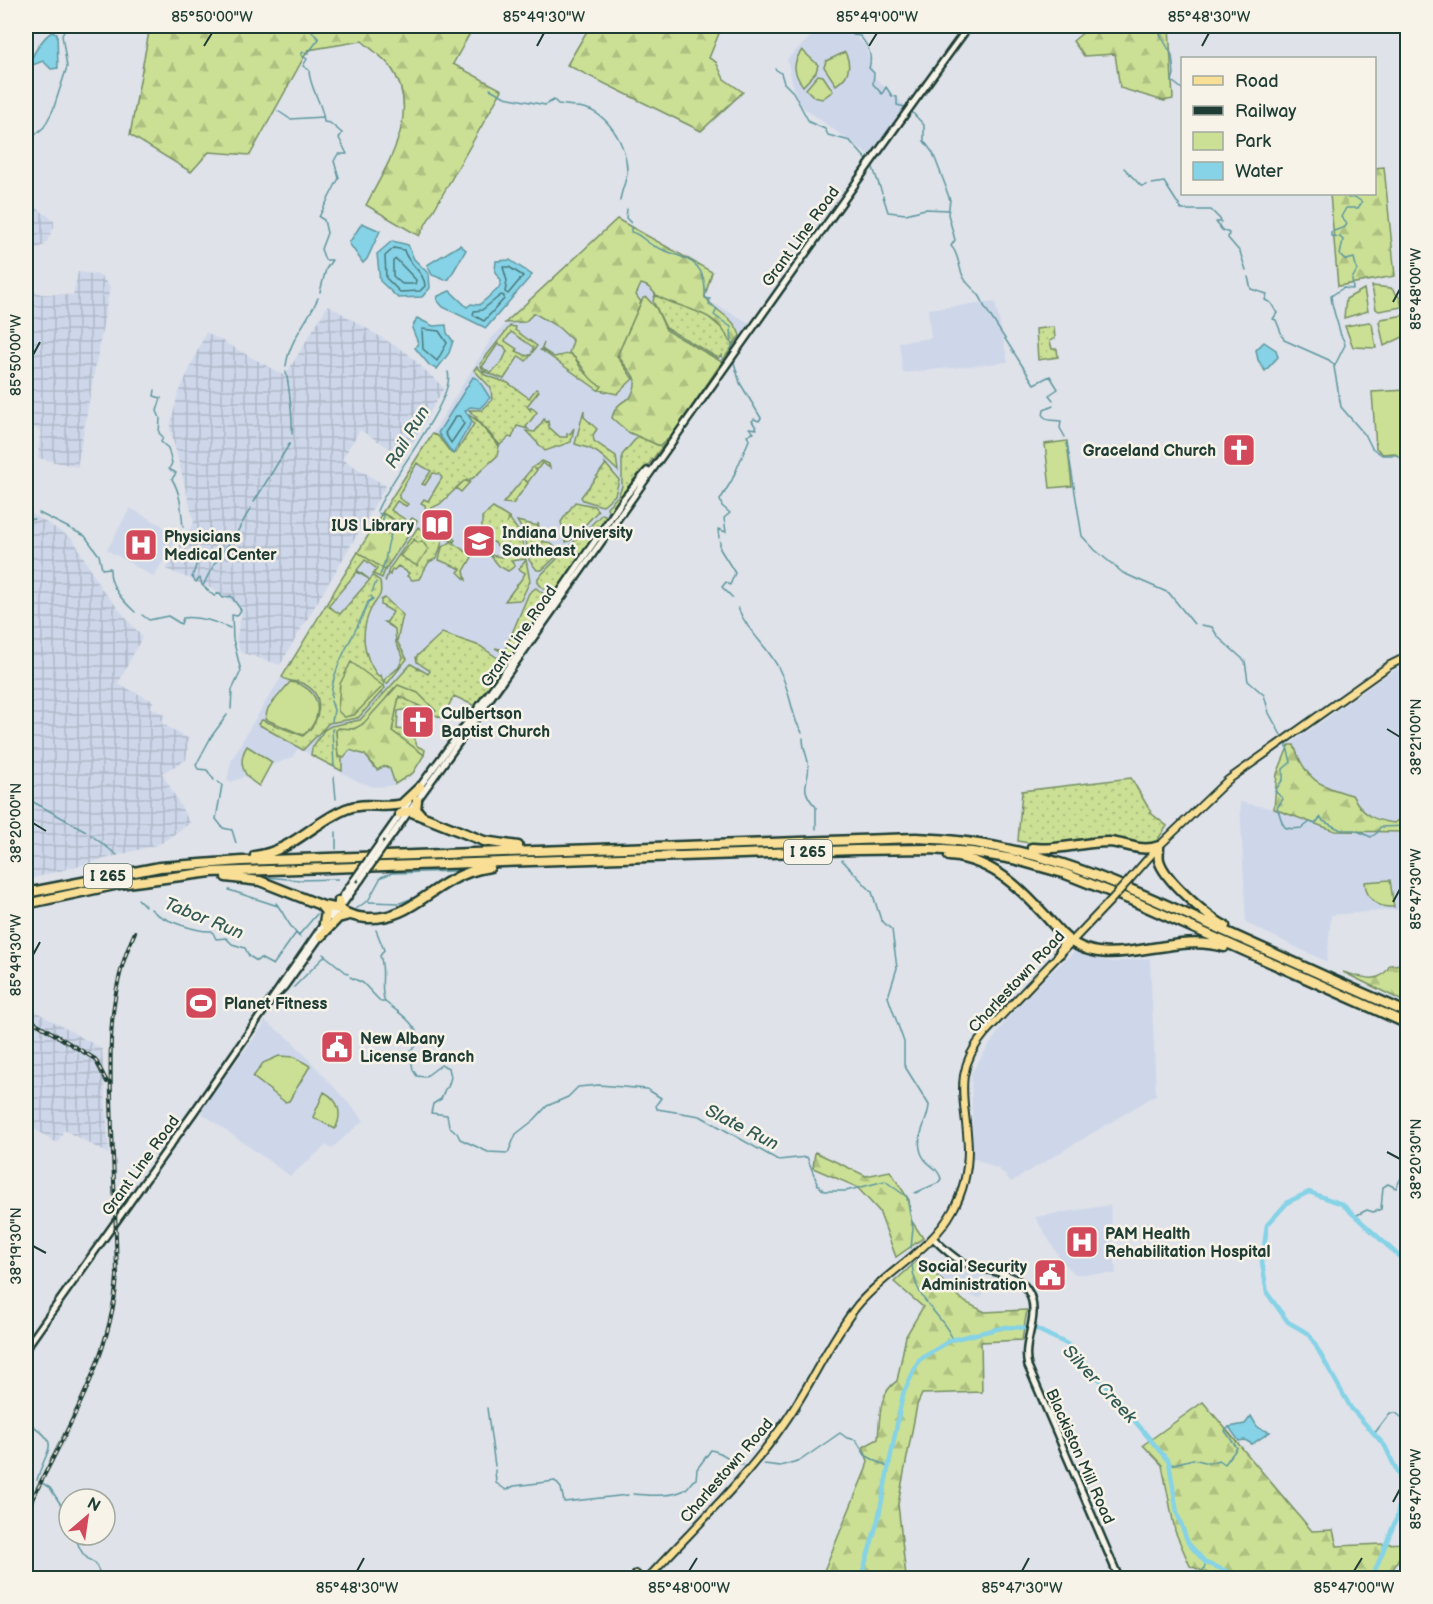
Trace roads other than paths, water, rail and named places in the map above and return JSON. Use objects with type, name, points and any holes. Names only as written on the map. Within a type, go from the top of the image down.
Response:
[{"type":"highway","points":[[403,811],[405,802],[420,786]]},
{"type":"highway","points":[[417,800],[416,808],[421,815]]},
{"type":"highway","points":[[201,863],[262,855],[279,850],[302,838],[341,811],[374,803],[421,815],[500,844],[584,849]]},
{"type":"highway","name":"I 265","points":[[26,893],[181,864],[916,838],[978,842],[1036,854],[1089,871],[1407,1013]]},
{"type":"highway","points":[[978,842],[1048,849],[1111,843],[1144,850],[1159,846],[1158,858],[1162,867]]},
{"type":"highway","points":[[1137,849],[1162,867],[1193,903],[1211,918],[1316,972]]},
{"type":"highway","points":[[856,850],[955,856],[982,864],[1012,882],[1061,933],[1082,948],[1118,954],[1165,944],[1196,942],[1228,948],[1287,971]]},
{"type":"highway","name":"I 265","points":[[26,904],[175,876],[856,850],[951,850],[993,855],[1043,867],[1131,900],[1407,1024]]},
{"type":"highway","points":[[321,936],[338,918],[349,915],[378,918],[390,916],[408,909],[447,882],[472,871],[555,861]]},
{"type":"highway","points":[[175,876],[253,879],[318,904],[338,906],[349,915]]},
{"type":"highway","points":[[318,904],[326,912],[324,922]]},
{"type":"highway","points":[[1061,933],[1064,942],[1061,952],[1082,948]]},
{"type":"main road","name":"Grant Line Road","points":[[26,1348],[324,922],[383,843],[403,811],[417,800],[516,664],[655,464],[969,26]]},
{"type":"main road","name":"Grant Line Road","points":[[420,786],[512,662],[626,497],[655,464]]},
{"type":"main road","name":"Charlestown Road","points":[[648,1578],[770,1444],[861,1302],[885,1277],[933,1238],[952,1212],[965,1178],[968,1151],[962,1085],[969,1057],[985,1033],[1159,846],[1235,774],[1390,665],[1407,656]]},
{"type":"main road","name":"Grant Line Road","points":[[274,996],[284,987],[321,936],[338,906]]},
{"type":"main road","name":"Blackiston Mill Road","points":[[933,1238],[963,1262],[994,1269],[1011,1277],[1031,1297],[1032,1316],[1025,1355],[1030,1374],[1119,1578]]},
{"type":"water","points":[[52,32],[57,33],[58,68],[51,69],[43,61],[30,66],[38,48]]},
{"type":"water","points":[[362,223],[380,231],[363,263],[349,243]]},
{"type":"water","points":[[392,241],[408,245],[414,259],[429,274],[430,288],[422,297],[398,298],[380,281],[377,254]]},
{"type":"water","points":[[460,245],[466,250],[449,279],[445,280],[432,275],[427,265]]},
{"type":"water","points":[[510,260],[532,275],[486,328],[443,307],[437,300],[438,296],[450,291],[467,307],[471,304],[479,305],[499,288],[501,281],[495,270],[496,261]]},
{"type":"water","points":[[417,318],[433,326],[446,325],[447,333],[453,341],[449,353],[437,369],[430,366],[415,348],[418,343],[412,328]]},
{"type":"water","points":[[1264,342],[1276,350],[1278,357],[1265,371],[1258,360],[1256,350]]},
{"type":"water","points":[[473,377],[478,379],[490,398],[480,408],[470,407],[465,411],[472,421],[453,454],[438,433]]},
{"type":"water","points":[[1251,1416],[1258,1428],[1270,1432],[1252,1444],[1245,1440],[1239,1441],[1229,1427],[1245,1424]]},
{"type":"waterway","points":[[26,143],[44,127],[53,110],[67,67],[62,35],[66,26]]},
{"type":"waterway","name":"Slate Run","points":[[318,26],[312,32],[319,39],[308,53],[303,52],[301,55],[307,59],[303,66],[309,70],[324,122],[330,123],[342,133],[339,138],[347,154],[338,154],[334,161],[339,178],[319,217],[324,220],[327,233],[321,249],[325,260],[332,260],[326,269],[320,292]]},
{"type":"waterway","points":[[857,26],[853,35],[860,36],[867,47],[870,55],[869,68],[874,73],[873,84],[882,94],[886,87],[892,96],[897,97],[897,105],[905,107]]},
{"type":"waterway","points":[[1165,26],[1160,34],[1172,55],[1174,74],[1172,81],[1181,88]]},
{"type":"waterway","points":[[775,69],[781,73],[784,83],[793,92],[809,122],[825,129],[828,135],[850,141],[867,160]]},
{"type":"waterway","points":[[490,89],[505,97],[545,105],[554,100],[558,104],[574,106]]},
{"type":"waterway","points":[[576,107],[597,114],[606,121],[619,140],[624,151],[627,173],[620,201]]},
{"type":"waterway","points":[[278,111],[290,119],[323,117]]},
{"type":"waterway","points":[[911,111],[924,125],[924,141],[933,153],[946,187]]},
{"type":"waterway","points":[[872,165],[882,193]]},
{"type":"waterway","points":[[1124,168],[1141,186],[1147,185]]},
{"type":"waterway","points":[[1152,184],[1164,182],[1182,210],[1211,210],[1220,219],[1221,222],[1216,222],[1222,230],[1229,233],[1228,238],[1240,252],[1246,270]]},
{"type":"waterway","points":[[946,189],[950,200],[948,214],[955,240],[951,246],[956,253],[964,278],[980,297],[1034,384],[1050,376],[1058,389],[1049,395],[1053,400]]},
{"type":"waterway","points":[[1345,195],[1348,198],[1355,197],[1362,202],[1358,208],[1346,208],[1341,217],[1347,224],[1331,232],[1331,236],[1340,237],[1343,240],[1340,255],[1346,260],[1354,258],[1357,270],[1352,279],[1353,289],[1343,288],[1331,296],[1333,310],[1345,345],[1334,367],[1341,407],[1366,436],[1372,448],[1382,455],[1397,455],[1408,464]]},
{"type":"waterway","points":[[883,196],[888,212],[906,214],[925,209],[948,210]]},
{"type":"waterway","points":[[627,209],[626,218],[631,223]]},
{"type":"waterway","points":[[631,227],[631,232],[638,234],[651,244],[684,258],[698,267],[705,285],[705,298],[710,299],[709,305],[717,309],[714,315],[731,327],[732,349]]},
{"type":"waterway","points":[[1248,277],[1251,289],[1267,294],[1265,300],[1271,303],[1277,313],[1273,319],[1276,320],[1284,340],[1329,360],[1335,366]]},
{"type":"waterway","name":"Slate Run","points":[[286,366],[295,339],[318,298]]},
{"type":"waterway","points":[[719,538],[718,529],[726,532],[724,518],[730,513],[722,506],[720,500],[732,480],[749,440],[747,435],[754,433],[749,428],[757,429],[752,421],[754,419],[759,421],[761,418],[740,383],[733,359]]},
{"type":"waterway","name":"Slate Run","points":[[286,372],[292,434]]},
{"type":"waterway","name":"Rail Run","points":[[377,511],[442,401],[448,384],[448,372]]},
{"type":"waterway","points":[[155,390],[154,396],[161,398],[157,411],[160,418],[159,433],[163,437],[161,442],[168,448],[172,463],[169,469],[176,473],[172,479],[179,496],[183,527]]},
{"type":"waterway","points":[[1053,406],[1044,410],[1043,416],[1049,420],[1061,421],[1060,428],[1065,437]]},
{"type":"waterway","name":"Slate Run","points":[[254,502],[290,443]]},
{"type":"waterway","points":[[1067,443],[1082,536],[1123,573],[1169,593],[1194,624]]},
{"type":"waterway","name":"Slate Run","points":[[231,709],[232,690],[241,671],[233,639],[232,615],[237,616],[241,610],[231,596],[223,598],[219,593],[214,596],[203,586],[251,508]]},
{"type":"waterway","points":[[39,513],[71,529]]},
{"type":"waterway","name":"Rail Run","points":[[379,513],[383,516],[383,526],[392,532],[380,575]]},
{"type":"waterway","points":[[26,520],[34,519]]},
{"type":"waterway","points":[[73,530],[85,536],[98,554]]},
{"type":"waterway","points":[[189,535],[199,557],[192,577],[196,582],[200,578],[202,585]]},
{"type":"waterway","points":[[720,541],[720,549],[735,573],[730,585],[726,582],[722,587],[733,598]]},
{"type":"waterway","points":[[99,555],[102,569],[110,568],[114,587],[135,612]]},
{"type":"waterway","name":"Rail Run","points":[[372,592],[376,582]]},
{"type":"waterway","name":"Rail Run","points":[[331,698],[332,685],[340,661],[368,602],[373,599],[371,596]]},
{"type":"waterway","points":[[738,608],[747,625],[779,669],[802,733]]},
{"type":"waterway","points":[[142,615],[149,620],[168,616],[181,624],[183,618],[201,619],[230,628]]},
{"type":"waterway","points":[[1201,625],[1212,627],[1218,637],[1245,661],[1248,681],[1264,695],[1269,713],[1281,735]]},
{"type":"waterway","name":"Rail Run","points":[[331,701],[334,710],[332,721]]},
{"type":"waterway","name":"Slate Run","points":[[214,780],[207,770],[198,769],[196,765],[211,737],[227,715]]},
{"type":"waterway","name":"Rail Run","points":[[332,729],[334,766]]},
{"type":"waterway","points":[[803,738],[809,769],[806,789],[810,800],[816,807],[816,829]]},
{"type":"waterway","points":[[1286,743],[1291,762],[1283,769],[1283,779],[1275,791],[1283,799],[1277,808],[1282,823],[1286,827],[1289,829],[1302,828],[1310,822],[1315,824],[1321,817],[1323,821],[1341,830],[1355,830],[1371,837],[1380,827],[1408,826]]},
{"type":"waterway","name":"Rail Run","points":[[334,777],[336,799]]},
{"type":"waterway","name":"Slate Run","points":[[218,782],[222,785],[216,819],[223,828],[232,830],[236,843]]},
{"type":"waterway","name":"Tabor Run","points":[[26,798],[86,831]]},
{"type":"waterway","name":"Rail Run","points":[[336,832],[336,849]]},
{"type":"waterway","name":"Tabor Run","points":[[91,835],[117,855]]},
{"type":"waterway","points":[[394,851],[484,848]]},
{"type":"waterway","points":[[842,860],[872,892],[881,920],[892,930],[897,968],[888,997],[904,1042],[904,1065],[929,1105],[921,1133],[921,1154],[937,1171],[941,1179],[938,1183],[915,1193]]},
{"type":"waterway","points":[[394,873],[455,871]]},
{"type":"waterway","points":[[368,901],[381,877],[395,872]]},
{"type":"waterway","points":[[245,875],[299,880],[338,879]]},
{"type":"waterway","points":[[229,890],[278,906]]},
{"type":"waterway","points":[[369,902],[400,903],[418,896]]},
{"type":"waterway","name":"Tabor Run","points":[[138,899],[145,906]]},
{"type":"waterway","points":[[356,909],[367,901]]},
{"type":"waterway","name":"Slate Run","points":[[276,903],[300,937]]},
{"type":"waterway","name":"Tabor Run","points":[[151,909],[162,917],[180,924],[198,930],[212,931],[216,939],[226,938],[232,944],[245,948],[249,956],[257,961],[260,958],[273,965],[296,933]]},
{"type":"waterway","points":[[298,936],[317,914]]},
{"type":"waterway","name":"Rail Run","points":[[376,930],[384,950],[380,956],[385,1002]]},
{"type":"waterway","name":"Slate Run","points":[[323,954],[348,974]]},
{"type":"waterway","points":[[294,987],[325,956]]},
{"type":"waterway","name":"Slate Run","points":[[350,977],[363,983],[381,1002],[385,1002],[416,1030],[419,1043],[410,1052],[413,1070],[417,1076],[425,1077],[441,1065],[449,1068],[451,1077],[448,1087],[441,1099],[433,1104],[431,1113],[447,1115],[449,1126],[460,1139],[488,1152],[508,1153],[516,1134],[547,1106],[568,1097],[578,1087],[599,1085],[647,1089],[661,1098],[656,1105],[657,1109],[700,1116],[778,1160],[807,1157],[818,1185],[824,1191],[846,1191],[885,1181],[907,1197]]},
{"type":"waterway","points":[[1355,1216],[1367,1210],[1373,1212],[1381,1209],[1383,1187],[1388,1184],[1396,1188],[1403,1174]]},
{"type":"waterway","name":"Silver Creek","points":[[1372,1578],[1397,1517],[1403,1484],[1385,1446],[1351,1408],[1309,1334],[1288,1322],[1267,1293],[1262,1262],[1267,1225],[1288,1202],[1309,1192],[1342,1204],[1402,1259],[1408,1289]]},
{"type":"waterway","points":[[907,1198],[913,1228],[911,1248]]},
{"type":"waterway","name":"Silver Creek","points":[[1402,1262],[1408,1261]]},
{"type":"waterway","points":[[912,1264],[918,1288],[953,1339]]},
{"type":"waterway","name":"Silver Creek","points":[[861,1578],[878,1520],[903,1394],[919,1360],[951,1340],[1005,1327],[1034,1328],[1067,1344],[1104,1384],[1169,1462],[1177,1513],[1188,1543],[1206,1563],[1245,1578]]},
{"type":"waterway","points":[[487,1408],[495,1466]]},
{"type":"waterway","points":[[1374,1434],[1390,1413],[1396,1413],[1405,1420],[1408,1417]]},
{"type":"waterway","points":[[26,1421],[45,1435],[49,1446],[37,1480]]},
{"type":"waterway","points":[[1170,1465],[1193,1459],[1209,1463],[1219,1460],[1225,1464],[1237,1448],[1225,1431],[1229,1427]]},
{"type":"waterway","points":[[764,1464],[780,1466],[801,1460],[840,1433],[856,1440],[865,1455],[889,1468]]},
{"type":"waterway","points":[[633,1494],[667,1495],[686,1489],[696,1479],[697,1469],[711,1450],[743,1465]]},
{"type":"waterway","points":[[495,1470],[496,1483],[506,1490],[514,1486],[555,1481],[561,1488],[564,1502],[628,1495]]},
{"type":"waterway","points":[[42,1483],[50,1488],[57,1499]]},
{"type":"waterway","points":[[80,1547],[87,1558],[95,1563],[102,1578]]},
{"type":"waterway","points":[[1203,1578],[1206,1563]]},
{"type":"railway","points":[[26,1512],[83,1398],[95,1368],[113,1308],[117,1276],[110,1054],[118,980],[135,932]]},
{"type":"railway","points":[[26,1017],[95,1059],[107,1082]]},
{"type":"place","name":"Graceland Church","points":[[1239,450]]},
{"type":"place","name":"IUS Library","points":[[437,525]]},
{"type":"place","name":"Indiana University Southeast","points":[[479,541]]},
{"type":"place","name":"Physicians Medical Center","points":[[141,545]]},
{"type":"place","name":"Culbertson Baptist Church","points":[[418,722]]},
{"type":"place","name":"Planet Fitness","points":[[201,1003]]},
{"type":"place","name":"New Albany License Branch","points":[[337,1047]]},
{"type":"place","name":"PAM Health Rehabilitation Hospital","points":[[1082,1242]]},
{"type":"place","name":"Social Security Administration","points":[[1050,1275]]}]
